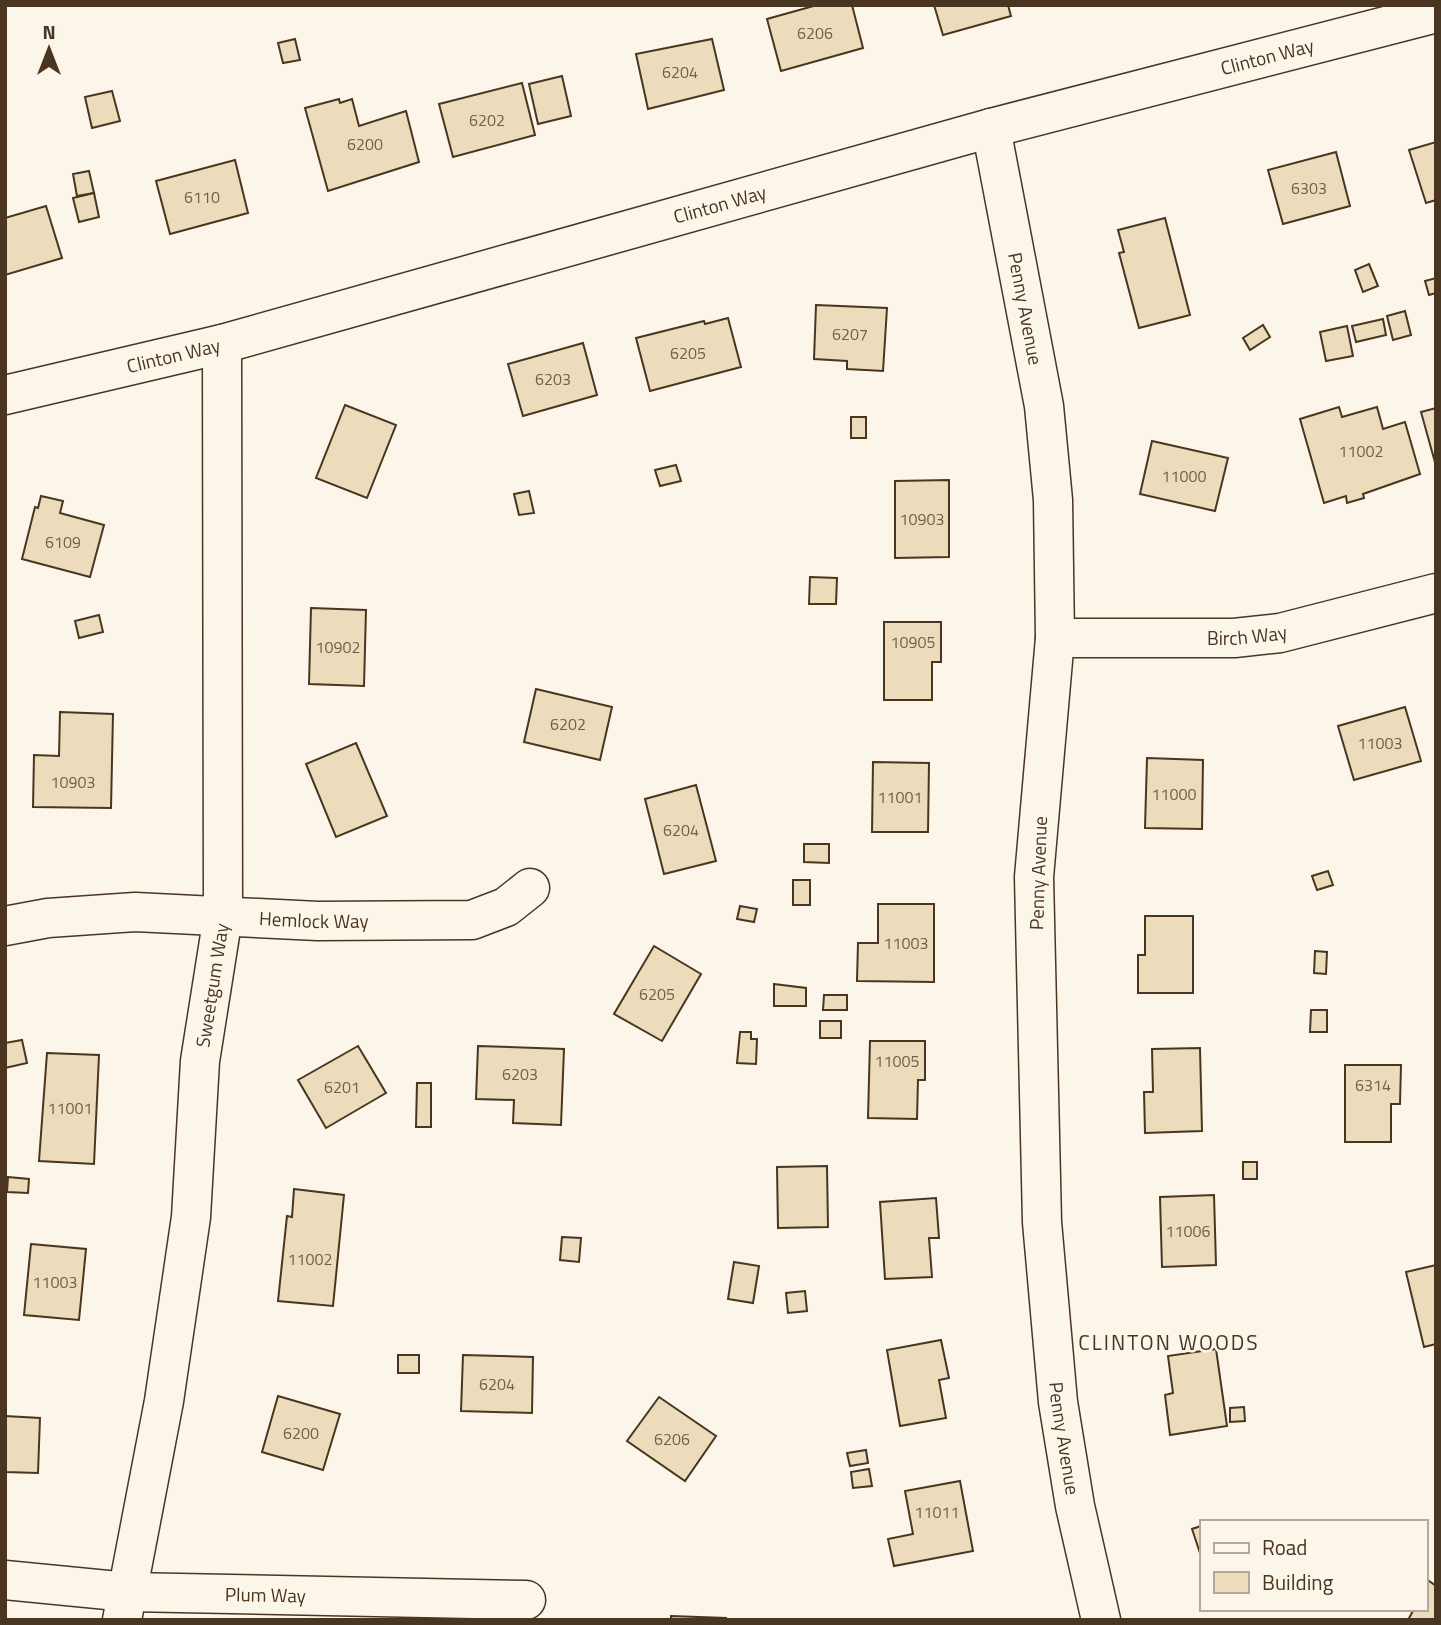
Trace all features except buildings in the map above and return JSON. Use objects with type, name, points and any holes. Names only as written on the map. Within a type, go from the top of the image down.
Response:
[{"type":"street","name":"Clinton Way","points":[[5,395],[222,344],[991,128],[1436,13]]},
{"type":"street","name":"Penny Avenue","points":[[991,128],[1044,406],[1053,500],[1055,638],[1034,877],[1042,1222],[1058,1402],[1075,1506],[1101,1620]]},
{"type":"street","name":"Sweetgum Way","points":[[125,1606],[164,1401],[191,1217],[200,1060],[223,916],[222,344]]},
{"type":"street","name":"Birch Way","points":[[1055,638],[1234,638],[1280,633],[1436,593]]},
{"type":"street","name":"Hemlock Way","points":[[5,926],[48,918],[135,912],[318,921],[472,920],[506,907],[530,888]]},
{"type":"street","name":"Plum Way","points":[[5,1580],[125,1606],[526,1600]]},
{"type":"district","name":"CLINTON WOODS","points":[[1169,1343]]}]
